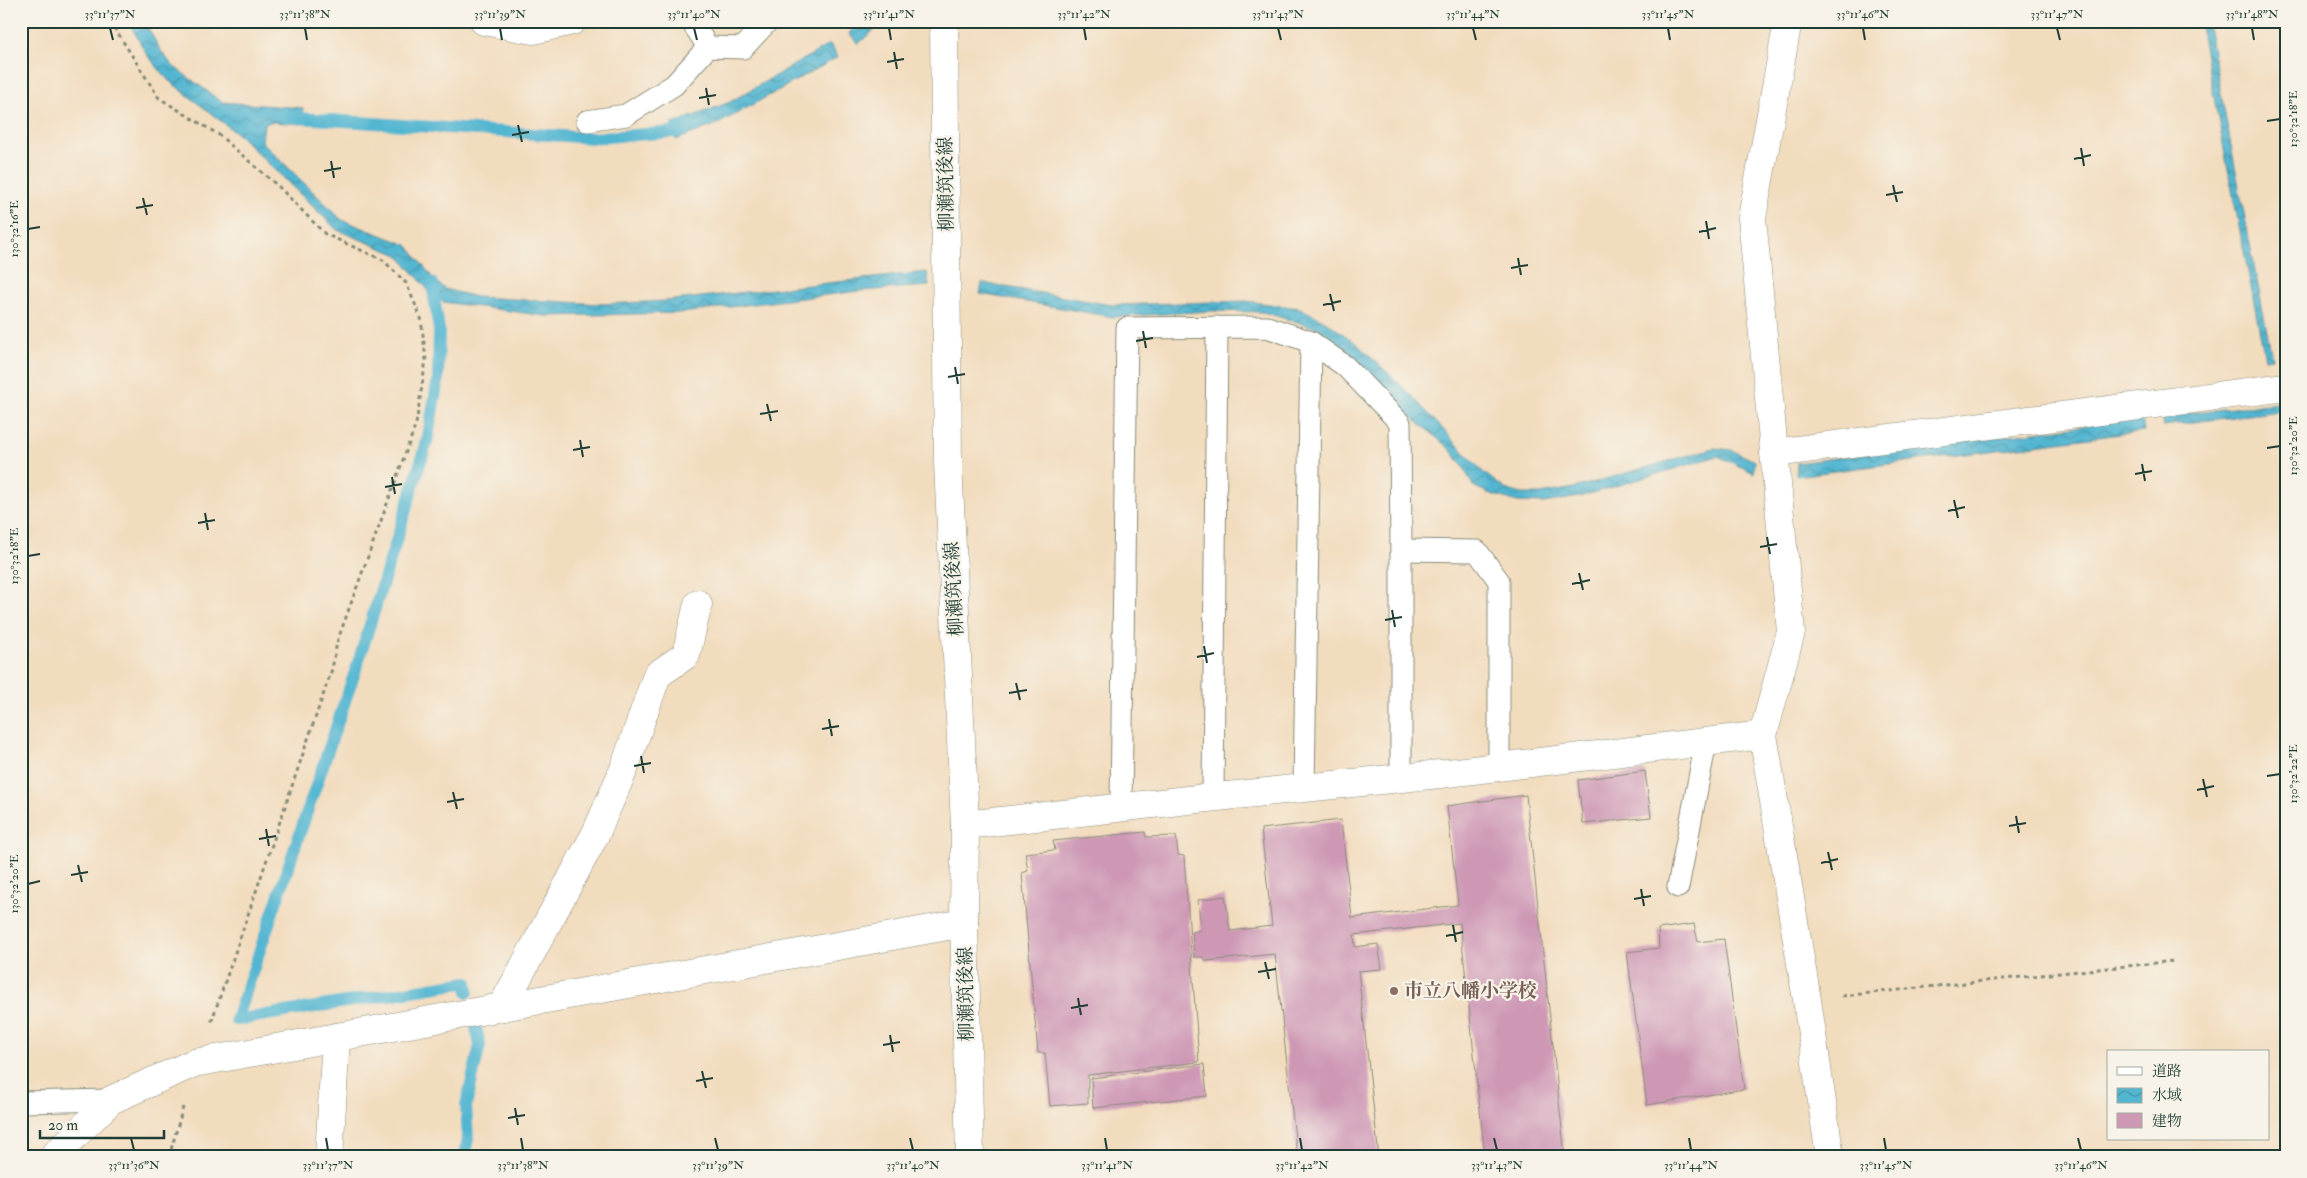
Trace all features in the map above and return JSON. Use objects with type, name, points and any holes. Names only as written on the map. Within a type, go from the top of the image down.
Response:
[{"type":"street","points":[[484,21],[533,30],[572,21]]},
{"type":"street","name":"柳瀬筑後線","points":[[944,21],[948,463],[965,826],[964,923],[970,1157]]},
{"type":"street","points":[[1788,21],[1752,218],[1791,632],[1763,735],[1807,1000],[1830,1157]]},
{"type":"street","points":[[1774,453],[2286,387]]},
{"type":"street","points":[[502,1007],[596,833],[624,768],[656,675],[686,655],[698,604]]},
{"type":"street","points":[[965,826],[1213,797],[1499,767],[1763,735]]},
{"type":"street","points":[[53,1157],[111,1100],[202,1062],[964,923]]},
{"type":"street","points":[[329,1157],[336,1037]]},
{"type":"lane","points":[[691,21],[708,47]]},
{"type":"lane","points":[[587,121],[626,114],[674,85],[708,47],[743,48],[768,21]]},
{"type":"lane","points":[[1213,797],[1217,327]]},
{"type":"lane","points":[[1121,808],[1127,328],[1267,327],[1311,342],[1345,366],[1400,423],[1401,778]]},
{"type":"lane","points":[[1304,788],[1311,342]]},
{"type":"lane","points":[[1401,550],[1477,551],[1499,581],[1499,767]]},
{"type":"lane","points":[[1678,887],[1706,742]]},
{"type":"lane","points":[[21,1102],[111,1100]]},
{"type":"path","points":[[110,21],[159,98],[219,135],[279,187],[325,234],[383,260],[406,283],[421,318],[426,360],[416,424],[338,642],[332,668],[210,1025],[202,1062]]},
{"type":"path","points":[[1807,1000],[2174,960]]},
{"type":"water","points":[[128,21],[144,21],[161,51],[173,66],[222,102],[303,108],[302,124],[271,122],[264,124],[262,142],[342,220],[407,245],[436,282],[445,289],[476,297],[602,304],[665,301],[927,272],[929,286],[860,291],[681,313],[546,316],[443,302],[430,292],[398,255],[337,230],[240,136],[168,80],[147,55]]},
{"type":"water","points":[[860,21],[884,21],[858,44],[849,33]]},
{"type":"water","points":[[2199,21],[2207,21],[2272,358],[2265,359]]},
{"type":"water","points":[[830,44],[838,57],[720,123],[676,140],[672,124],[730,102]]},
{"type":"water","points":[[982,283],[1112,305],[1246,301],[1300,308],[1325,321],[1356,343],[1407,391],[1483,472],[1505,489],[1522,494],[1540,494],[1574,488],[1714,448],[1731,450],[1755,461],[1754,473],[1718,456],[1579,497],[1544,503],[1517,502],[1473,486],[1464,468],[1450,449],[1413,418],[1344,348],[1317,328],[1263,312],[1212,311],[1113,317],[980,294]]},
{"type":"water","points":[[2286,402],[2286,437],[2280,411],[2163,426],[2161,416]]},
{"type":"water","points":[[2142,418],[2144,431],[1796,476],[1797,463]]},
{"type":"building","points":[[1645,771],[1651,817],[1583,824],[1578,780]]},
{"type":"building","points":[[1526,795],[1565,1157],[1485,1157],[1460,923],[1354,935],[1355,947],[1378,944],[1382,969],[1358,971],[1379,1157],[1297,1157],[1275,954],[1206,961],[1203,957],[1194,957],[1192,932],[1201,930],[1198,900],[1225,896],[1230,931],[1272,926],[1261,829],[1341,820],[1352,918],[1458,905],[1447,806]]},
{"type":"building","points":[[1145,832],[1146,837],[1176,836],[1178,855],[1184,856],[1199,1062],[1088,1075],[1088,1103],[1050,1106],[1045,1053],[1038,1053],[1022,873],[1028,871],[1025,853],[1055,850],[1053,841]]},
{"type":"building","points":[[1694,924],[1698,942],[1724,939],[1744,1089],[1647,1105],[1627,952],[1659,948],[1658,929]]},
{"type":"building","points":[[1204,1064],[1207,1096],[1093,1108],[1091,1078]]},
{"type":"waterway","points":[[285,117],[593,138],[674,132],[690,125]]},
{"type":"waterway","points":[[432,283],[439,330],[438,379],[427,442],[357,666],[236,1020],[467,982],[468,992]]},
{"type":"waterway","points":[[464,1157],[468,1139],[466,1106],[480,1045],[474,1019]]},
{"type":"place","name":"市立八幡小学校","points":[[1394,991]]}]
